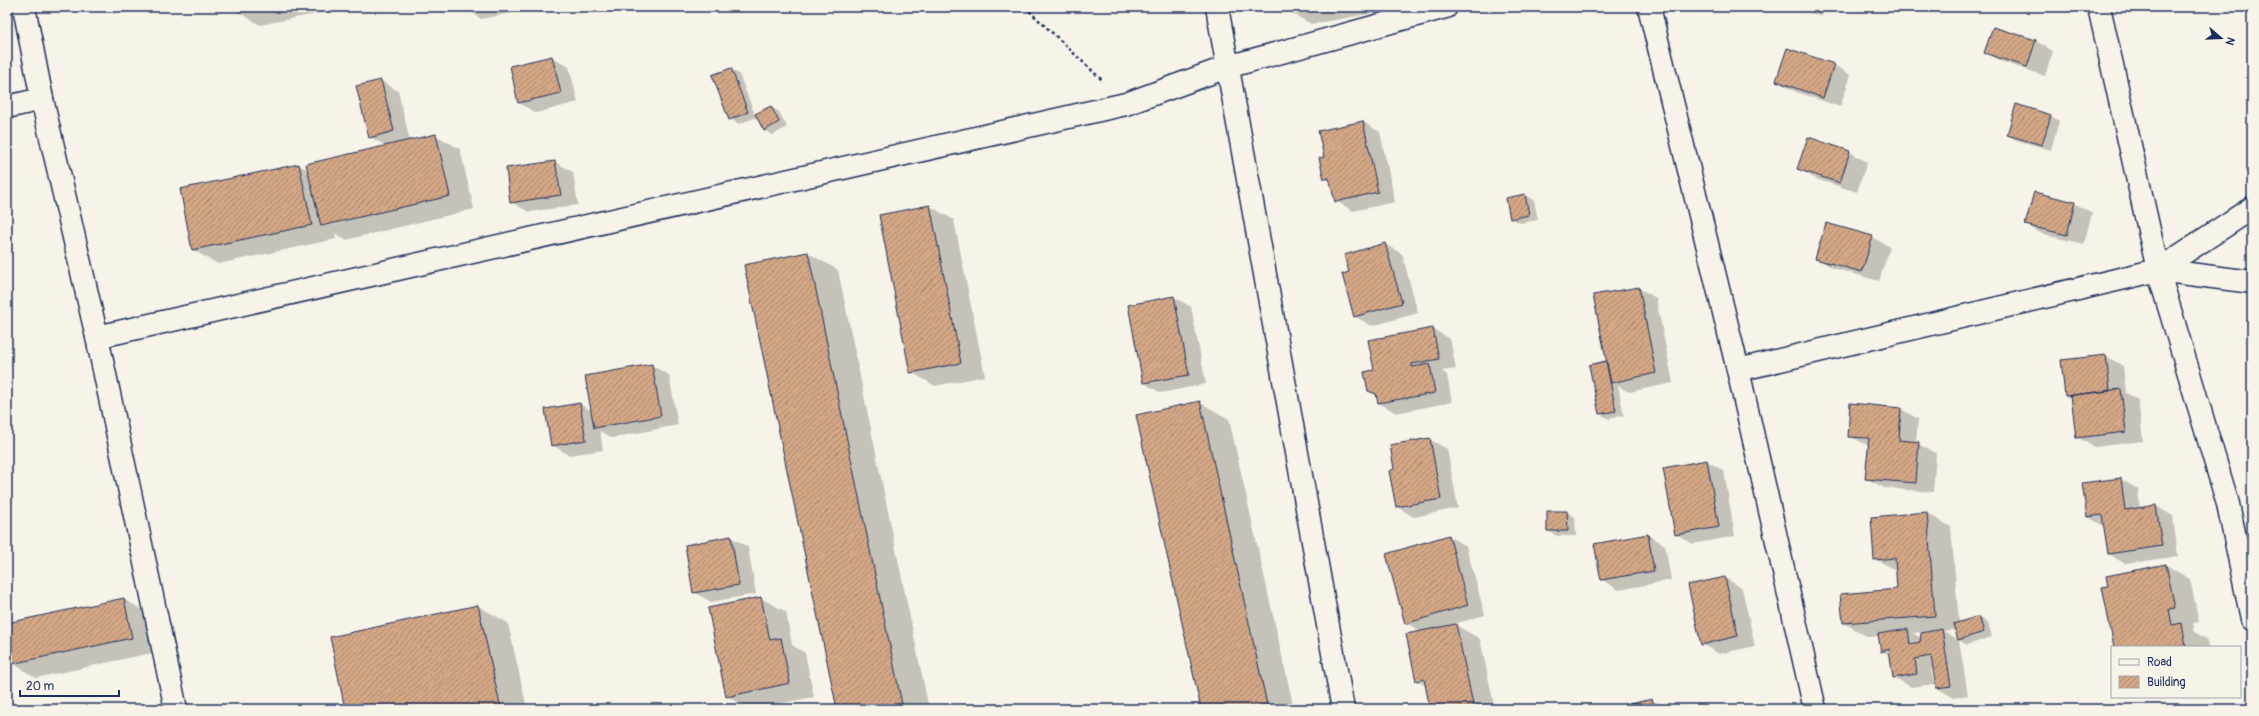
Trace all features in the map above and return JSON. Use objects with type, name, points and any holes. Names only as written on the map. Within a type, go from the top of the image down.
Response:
[{"type":"street","points":[[24,7],[42,99],[97,337],[176,709]]},
{"type":"street","points":[[1217,7],[1343,709]]},
{"type":"street","points":[[97,337],[1126,104],[1227,68],[1446,7]]},
{"type":"street","points":[[1649,7],[1738,370],[1815,709]]},
{"type":"street","points":[[2099,7],[2158,270],[2228,504],[2252,619]]},
{"type":"street","points":[[7,107],[42,99]]},
{"type":"street","points":[[1738,370],[2158,270],[2252,208]]},
{"type":"street","points":[[2158,270],[2252,282]]},
{"type":"path","points":[[1025,7],[1126,104]]},
{"type":"building","points":[[463,7],[477,7],[463,10]]},
{"type":"building","points":[[1285,7],[1306,7],[1285,11]]},
{"type":"building","points":[[1993,27],[2036,40],[2027,67],[1984,53]]},
{"type":"building","points":[[1787,48],[1834,64],[1823,98],[1776,81]]},
{"type":"building","points":[[552,56],[561,93],[518,103],[510,66]]},
{"type":"building","points":[[731,68],[748,112],[729,120],[712,75]]},
{"type":"building","points":[[381,80],[394,131],[369,138],[356,86]]},
{"type":"building","points":[[2016,104],[2051,115],[2042,145],[2007,135]]},
{"type":"building","points":[[771,106],[779,122],[764,131],[755,114]]},
{"type":"building","points":[[1363,121],[1378,192],[1335,202],[1329,178],[1324,179],[1319,158],[1324,157],[1318,131]]},
{"type":"building","points":[[436,134],[450,196],[321,226],[306,164]]},
{"type":"building","points":[[1808,137],[1850,151],[1840,183],[1797,169]]},
{"type":"building","points":[[555,161],[561,195],[510,203],[506,168]]},
{"type":"building","points":[[299,164],[312,225],[192,250],[180,189]]},
{"type":"building","points":[[2034,192],[2075,202],[2067,235],[2025,225]]},
{"type":"building","points":[[1525,194],[1529,215],[1510,219],[1506,198]]},
{"type":"building","points":[[930,205],[961,363],[910,373],[879,215]]},
{"type":"building","points":[[1826,223],[1873,236],[1862,272],[1815,259]]},
{"type":"building","points":[[1385,243],[1402,303],[1354,317],[1342,274],[1349,272],[1344,255]]},
{"type":"building","points":[[808,252],[903,709],[837,709],[744,265]]},
{"type":"building","points":[[1639,287],[1656,373],[1611,383],[1593,295]]},
{"type":"building","points":[[1174,296],[1189,375],[1143,383],[1128,305]]},
{"type":"building","points":[[1433,328],[1439,359],[1412,364],[1412,367],[1430,364],[1435,393],[1378,403],[1376,394],[1368,391],[1364,372],[1374,370],[1368,340]]},
{"type":"building","points":[[2106,355],[2110,391],[2065,396],[2061,360]]},
{"type":"building","points":[[1606,361],[1616,411],[1599,414],[1589,365]]},
{"type":"building","points":[[652,364],[661,416],[594,428],[585,376]]},
{"type":"building","points":[[2121,389],[2126,432],[2076,438],[2071,395]]},
{"type":"building","points":[[1200,401],[1268,709],[1201,709],[1136,415]]},
{"type":"building","points":[[580,403],[586,440],[551,446],[545,409]]},
{"type":"building","points":[[1850,403],[1901,408],[1899,440],[1919,442],[1916,483],[1865,479],[1869,438],[1848,437]]},
{"type":"building","points":[[1430,438],[1441,499],[1396,507],[1389,471],[1394,469],[1390,445]]},
{"type":"building","points":[[1707,460],[1719,527],[1675,535],[1663,468]]},
{"type":"building","points":[[2121,478],[2125,510],[2156,505],[2162,546],[2108,554],[2102,515],[2087,517],[2082,483]]},
{"type":"building","points":[[1547,511],[1567,511],[1568,531],[1547,531]]},
{"type":"building","points":[[1927,512],[1935,616],[1843,623],[1840,594],[1897,589],[1895,558],[1874,560],[1871,517]]},
{"type":"building","points":[[1648,534],[1654,571],[1601,580],[1594,544]]},
{"type":"building","points":[[1449,535],[1468,605],[1405,624],[1386,554]]},
{"type":"building","points":[[731,536],[739,585],[693,593],[685,545]]},
{"type":"building","points":[[2166,564],[2175,608],[2169,609],[2172,625],[2182,623],[2186,646],[2114,646],[2102,587],[2108,586],[2106,576]]},
{"type":"building","points":[[1725,577],[1738,636],[1701,645],[1688,585]]},
{"type":"building","points":[[761,597],[770,640],[781,638],[790,683],[726,697],[708,608]]},
{"type":"building","points":[[124,598],[132,638],[11,664],[7,647],[7,623]]},
{"type":"building","points":[[478,605],[501,709],[345,709],[330,637]]},
{"type":"building","points":[[1979,616],[1984,632],[1958,640],[1953,624]]},
{"type":"building","points":[[1456,624],[1474,709],[1430,709],[1424,679],[1416,681],[1406,634]]},
{"type":"building","points":[[1908,629],[1910,644],[1920,642],[1921,633],[1942,629],[1951,686],[1936,688],[1931,656],[1915,659],[1917,674],[1893,678],[1889,649],[1881,652],[1878,634]]},
{"type":"building","points":[[1652,699],[1655,709],[1622,709],[1621,706]]}]
